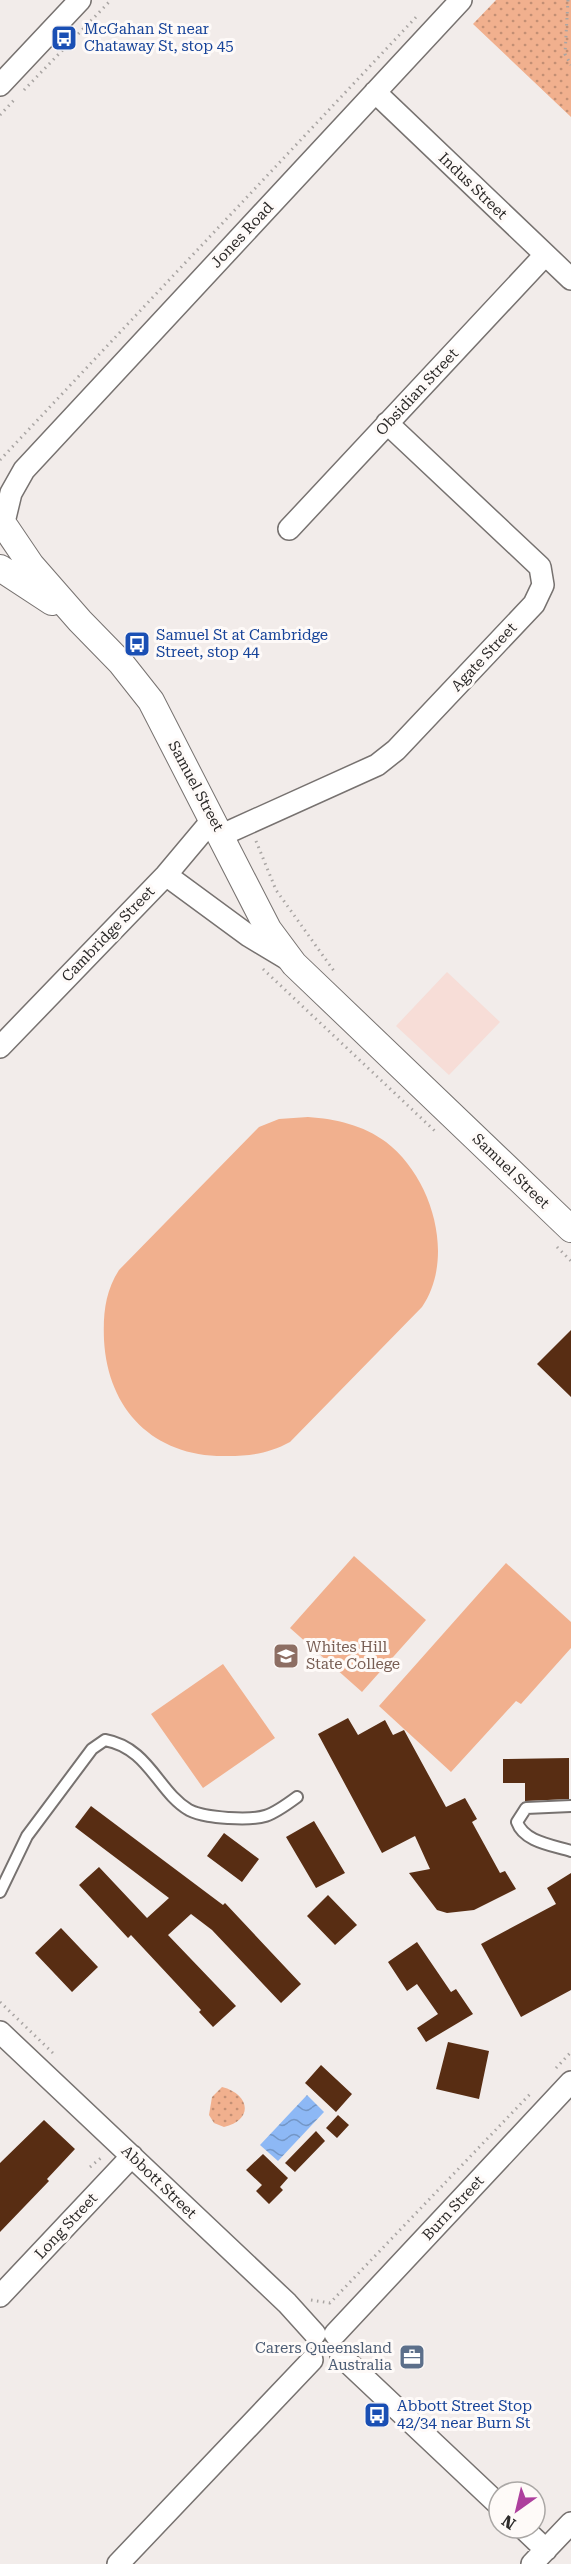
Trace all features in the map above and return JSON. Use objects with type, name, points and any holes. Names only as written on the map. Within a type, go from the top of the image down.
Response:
[{"type":"street","points":[[0,85],[80,0]]},
{"type":"street","name":"Jones Road","points":[[3,523],[11,493],[24,470],[461,0]]},
{"type":"street","name":"Indus Street","points":[[375,92],[571,279]]},
{"type":"street","name":"Obsidian Street","points":[[289,529],[545,255]]},
{"type":"street","name":"Agate Street","points":[[218,827],[377,765],[396,750],[534,604],[543,585],[540,567],[387,423]]},
{"type":"street","name":"Jones Road","points":[[0,479],[24,470]]},
{"type":"street","name":"Samuel Street","points":[[3,523],[31,565],[121,663],[151,701],[218,827],[268,928],[294,964],[563,1237]]},
{"type":"street","name":"Samuel Street","points":[[0,568],[80,621]]},
{"type":"street","name":"Cambridge Street","points":[[0,1047],[166,875],[218,827]]},
{"type":"street","name":"Samuel Street","points":[[166,875],[249,936],[294,964]]},
{"type":"street","name":"Abbott Street","points":[[0,2032],[287,2303],[325,2334]]},
{"type":"street","name":"Burn Street","points":[[325,2334],[563,2076]]},
{"type":"street","name":"Long Street","points":[[0,2296],[132,2156]]},
{"type":"street","points":[[325,2334],[342,2344],[338,2360],[328,2365],[312,2360],[308,2343],[325,2334]]},
{"type":"street","points":[[341,2355],[487,2494]]},
{"type":"street","points":[[118,2564],[312,2360]]},
{"type":"street","points":[[530,2540],[539,2557],[571,2523]]},
{"type":"lane","points":[[0,1892],[27,1836],[92,1749],[105,1740],[118,1742],[139,1757],[187,1809],[200,1814],[250,1819],[272,1815],[297,1797]]},
{"type":"lane","points":[[571,1806],[526,1808],[517,1822],[520,1831],[528,1836],[571,1851]]},
{"type":"path","points":[[24,91],[111,0]]},
{"type":"path","points":[[568,0],[565,54],[571,65]]},
{"type":"path","points":[[0,460],[424,9]]},
{"type":"path","points":[[0,115],[16,99]]},
{"type":"path","points":[[254,837],[276,890],[339,978]]},
{"type":"path","points":[[259,965],[440,1136]]},
{"type":"path","points":[[563,1237],[571,1261]]},
{"type":"path","points":[[0,2002],[57,2057]]},
{"type":"path","points":[[563,2076],[571,2052]]},
{"type":"path","points":[[305,2294],[314,2302],[330,2303],[538,2087]]},
{"type":"path","points":[[90,2167],[102,2157],[97,2151]]},
{"type":"shaded area","points":[[496,0],[571,0],[571,117],[473,24]]},
{"type":"shaded area","points":[[447,972],[500,1022],[449,1075],[396,1026]]},
{"type":"shaded area","points":[[308,1117],[329,1119],[368,1131],[386,1142],[402,1157],[416,1176],[427,1196],[438,1242],[437,1265],[432,1287],[422,1307],[290,1442],[268,1451],[245,1455],[202,1455],[179,1449],[158,1439],[140,1426],[126,1409],[115,1389],[104,1340],[105,1312],[114,1278],[119,1270],[259,1127],[279,1119]]},
{"type":"shaded area","points":[[354,1556],[426,1620],[362,1692],[290,1628]]},
{"type":"shaded area","points":[[506,1563],[571,1622],[571,1648],[521,1704],[516,1701],[451,1772],[379,1706]]},
{"type":"shaded area","points":[[223,1664],[275,1738],[203,1788],[151,1714]]},
{"type":"shaded area","points":[[222,2087],[238,2095],[245,2107],[240,2119],[224,2127],[214,2123],[209,2115],[212,2097]]},
{"type":"water","points":[[307,2095],[324,2112],[278,2161],[260,2145]]},
{"type":"building","points":[[571,1330],[571,1397],[537,1364]]},
{"type":"building","points":[[348,1718],[358,1735],[385,1720],[393,1735],[404,1730],[446,1807],[465,1798],[477,1819],[472,1822],[500,1873],[505,1871],[516,1889],[474,1910],[447,1913],[437,1910],[409,1873],[430,1869],[415,1836],[382,1853],[318,1734]]},
{"type":"building","points":[[569,1758],[569,1799],[525,1801],[525,1783],[503,1783],[503,1759]]},
{"type":"building","points":[[91,1806],[223,1905],[225,1903],[301,1984],[281,2003],[212,1930],[191,1914],[168,1935],[236,2006],[213,2027],[199,2012],[201,2010],[131,1935],[128,1938],[79,1885],[99,1867],[147,1918],[169,1898],[75,1827]]},
{"type":"building","points":[[314,1821],[345,1873],[316,1888],[286,1837]]},
{"type":"building","points":[[224,1833],[259,1859],[242,1882],[207,1856]]},
{"type":"building","points":[[571,1873],[571,1990],[521,2017],[481,1944],[556,1904],[547,1888]]},
{"type":"building","points":[[328,1895],[357,1925],[335,1945],[307,1916]]},
{"type":"building","points":[[61,1928],[98,1967],[72,1992],[35,1953]]},
{"type":"building","points":[[417,1942],[451,1992],[456,1989],[473,2014],[426,2042],[417,2028],[438,2014],[417,1984],[407,1991],[388,1962]]},
{"type":"building","points":[[448,2042],[489,2051],[479,2099],[436,2089]]},
{"type":"building","points":[[321,2065],[352,2094],[336,2112],[305,2083]]},
{"type":"building","points":[[338,2115],[349,2125],[337,2138],[326,2128]]},
{"type":"building","points":[[44,2120],[75,2149],[47,2179],[49,2181],[0,2232],[0,2163]]},
{"type":"building","points":[[316,2131],[325,2141],[295,2172],[285,2163]]},
{"type":"building","points":[[263,2154],[288,2178],[280,2187],[283,2190],[269,2204],[256,2191],[262,2185],[246,2170]]},
{"type":"place","name":"McGahan St near Chataway St, stop 45","points":[[64,38]]},
{"type":"place","name":"Samuel St at Cambridge Street, stop 44","points":[[137,644]]},
{"type":"place","name":"Whites Hill State College","points":[[286,1656]]},
{"type":"place","name":"Carers Queensland Australia","points":[[412,2357]]},
{"type":"place","name":"Abbott Street Stop 42/34 near Burn St","points":[[377,2415]]}]
